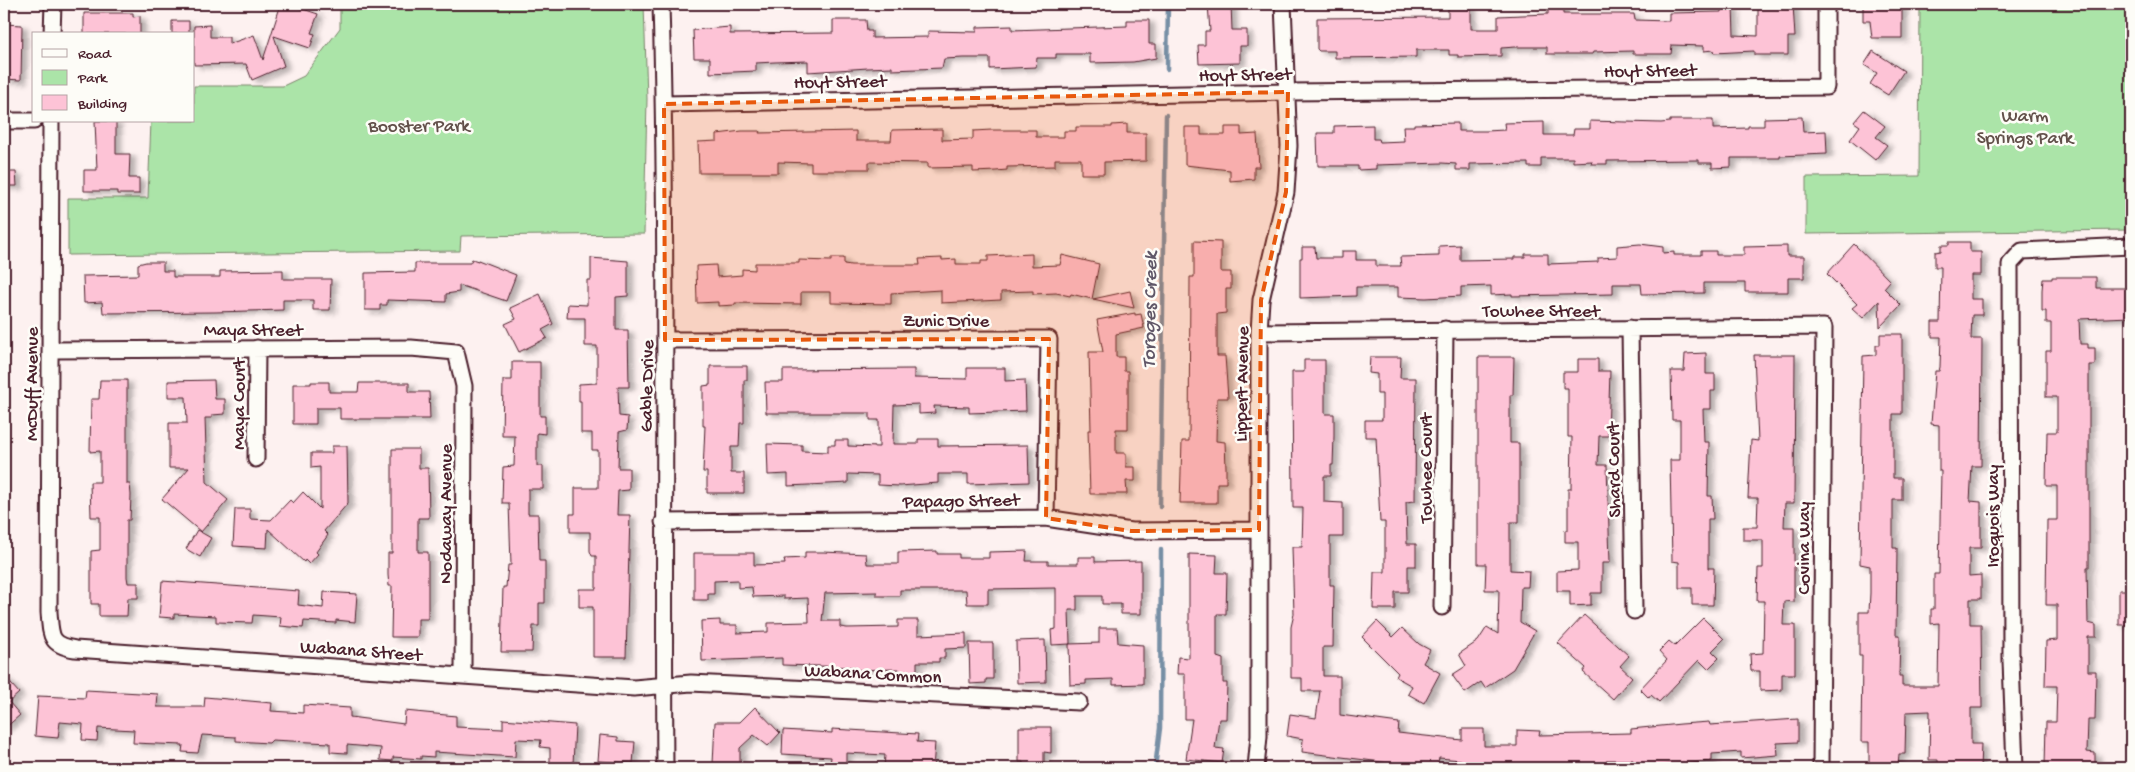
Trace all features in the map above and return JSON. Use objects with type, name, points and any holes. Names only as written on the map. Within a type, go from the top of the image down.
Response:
[{"type":"street","points":[[52,4],[52,32]]},
{"type":"street","name":"Gable Drive","points":[[661,4],[664,104],[665,340],[663,522],[665,768]]},
{"type":"street","name":"Lippert Avenue","points":[[1256,768],[1259,736],[1261,300],[1286,192],[1289,146],[1283,4]]},
{"type":"street","name":"Hoyt Street","points":[[664,104],[1288,92],[1826,87],[1826,4]]},
{"type":"street","points":[[4,121],[32,121]]},
{"type":"street","name":"McDuff Avenue","points":[[52,122],[49,612],[52,638],[57,644]]},
{"type":"street","name":"Iroquois Way","points":[[2014,768],[2011,661],[2010,264],[2022,251],[2131,246]]},
{"type":"street","name":"Towhee Street","points":[[1260,332],[1824,327]]},
{"type":"street","name":"Covina Way","points":[[1821,768],[1824,327]]},
{"type":"street","name":"Shard Court","points":[[1630,328],[1634,611]]},
{"type":"street","name":"Towhee Court","points":[[1442,607],[1445,329]]},
{"type":"street","name":"Zunic Drive","points":[[665,340],[1049,339],[1046,518]]},
{"type":"street","name":"Maya Court","points":[[256,459],[257,348]]},
{"type":"street","name":"Maya Street","points":[[51,350],[411,348],[456,352]]},
{"type":"street","name":"Nodaway Avenue","points":[[456,352],[464,386],[463,676]]},
{"type":"street","name":"Papago Street","points":[[663,522],[1046,518],[1131,530],[1259,530]]},
{"type":"street","name":"Wabana Street","points":[[57,644],[75,649],[634,688],[664,685]]},
{"type":"street","name":"Wabana Common","points":[[664,685],[690,683],[1079,702]]},
{"type":"highlighted area","points":[[1288,92],[1286,192],[1261,300],[1259,530],[1131,531],[1046,518],[1049,339],[665,340],[664,104]]},
{"type":"green space","name":"Booster Park","points":[[340,4],[644,4],[647,99],[644,234],[461,236],[460,251],[68,255],[68,198],[148,198],[151,122],[195,122],[195,86],[283,86],[304,76],[340,28]]},
{"type":"green space","name":"Warm Springs Park","points":[[1920,4],[2131,4],[2131,230],[1806,234],[1806,177],[1919,176]]},
{"type":"building","points":[[281,4],[288,4],[318,14],[311,33],[315,34],[310,48],[274,36],[284,66],[252,80],[246,64],[195,65],[194,26],[210,25],[210,37],[229,37],[229,44],[254,35],[263,60]]},
{"type":"building","points":[[1208,4],[1231,4],[1232,30],[1247,30],[1247,46],[1240,46],[1240,63],[1199,64],[1198,45],[1205,45],[1205,31],[1210,31]]},
{"type":"building","points":[[1758,4],[1793,4],[1795,37],[1788,37],[1788,55],[1754,55],[1754,51],[1714,53],[1713,50],[1704,51],[1704,46],[1672,45],[1671,54],[1633,54],[1633,51],[1593,52],[1592,54],[1547,54],[1547,47],[1516,47],[1501,48],[1501,56],[1458,57],[1458,55],[1449,55],[1449,50],[1416,50],[1416,57],[1335,58],[1335,51],[1319,51],[1317,49],[1317,18],[1448,17],[1448,5],[1471,5],[1471,29],[1498,29],[1498,16],[1548,14],[1548,6],[1563,6],[1563,14],[1634,14],[1635,20],[1669,21],[1669,13],[1721,12],[1721,8],[1733,7],[1734,35],[1758,36]]},
{"type":"building","points":[[1863,5],[1902,5],[1902,38],[1872,38],[1870,21],[1863,21]]},
{"type":"building","points":[[84,13],[133,13],[133,17],[140,16],[140,32],[84,32]]},
{"type":"building","points":[[833,20],[866,20],[867,31],[872,31],[872,38],[928,37],[928,31],[977,32],[977,27],[1012,26],[1012,30],[1127,26],[1127,20],[1149,20],[1149,44],[1156,44],[1156,58],[1133,62],[1090,63],[1090,54],[1056,54],[1056,58],[1037,58],[1036,67],[990,69],[990,58],[963,58],[944,59],[942,68],[892,70],[892,67],[808,72],[808,61],[775,62],[756,63],[756,71],[710,73],[710,58],[694,58],[693,30],[730,27],[730,34],[833,33]]},
{"type":"building","points":[[172,21],[189,21],[189,32],[172,32]]},
{"type":"building","points":[[4,24],[22,25],[21,80],[4,79]]},
{"type":"building","points":[[1873,51],[1904,71],[1888,95],[1870,84],[1877,73],[1864,65]]},
{"type":"building","points":[[1864,110],[1885,126],[1876,137],[1887,145],[1875,160],[1850,140],[1860,126],[1854,122]]},
{"type":"building","points":[[1802,117],[1803,132],[1826,131],[1827,154],[1780,156],[1780,158],[1731,158],[1731,167],[1712,168],[1712,163],[1699,163],[1699,160],[1607,161],[1607,164],[1591,164],[1592,161],[1573,162],[1573,158],[1541,158],[1541,167],[1528,167],[1528,163],[1470,164],[1470,170],[1456,170],[1456,164],[1442,163],[1376,165],[1376,169],[1358,170],[1358,166],[1318,166],[1317,133],[1334,133],[1334,126],[1373,125],[1373,139],[1379,139],[1380,142],[1404,141],[1403,126],[1414,126],[1414,124],[1458,123],[1458,131],[1486,131],[1505,130],[1504,123],[1544,122],[1544,135],[1573,135],[1574,129],[1590,129],[1590,121],[1661,123],[1670,122],[1670,120],[1713,120],[1713,129],[1764,126],[1764,118]]},
{"type":"building","points":[[95,122],[116,122],[116,154],[130,154],[129,178],[139,178],[139,194],[117,194],[117,191],[84,191],[84,170],[97,170]]},
{"type":"building","points":[[1127,124],[1127,133],[1146,133],[1146,161],[1104,162],[1104,174],[1081,174],[1081,159],[1055,159],[1055,166],[1007,167],[1007,170],[973,172],[973,167],[928,168],[928,163],[869,162],[869,169],[811,171],[811,163],[778,162],[778,173],[699,173],[698,142],[717,141],[717,134],[742,131],[760,131],[759,133],[856,131],[856,141],[891,141],[892,130],[942,129],[942,140],[973,139],[973,131],[992,130],[1036,130],[1036,137],[1064,137],[1064,131],[1076,131],[1076,127],[1112,127],[1112,125]]},
{"type":"building","points":[[1185,127],[1201,127],[1201,135],[1225,135],[1225,127],[1241,127],[1241,135],[1257,134],[1259,167],[1254,167],[1254,179],[1230,181],[1230,170],[1185,165]]},
{"type":"building","points":[[4,172],[16,172],[17,186],[4,186]]},
{"type":"building","points":[[1194,241],[1221,242],[1221,272],[1231,272],[1231,289],[1226,289],[1226,313],[1217,314],[1217,356],[1225,356],[1228,398],[1217,398],[1216,441],[1225,442],[1226,483],[1217,483],[1217,503],[1180,503],[1182,441],[1189,441],[1190,277],[1194,277]]},
{"type":"building","points":[[1949,242],[1970,242],[1970,252],[1981,252],[1981,275],[1971,275],[1971,299],[1982,299],[1982,315],[1972,315],[1971,339],[1982,339],[1981,466],[1972,466],[1970,501],[1981,502],[1981,548],[1969,548],[1969,576],[1981,575],[1981,599],[1970,599],[1970,624],[1981,624],[1982,708],[1971,708],[1971,744],[1981,744],[1980,768],[1938,768],[1938,760],[1929,760],[1930,711],[1906,712],[1905,754],[1899,754],[1898,768],[1869,768],[1869,742],[1861,742],[1862,656],[1859,656],[1859,612],[1869,612],[1870,593],[1870,566],[1860,564],[1863,356],[1876,355],[1876,345],[1880,345],[1880,334],[1902,334],[1902,414],[1893,414],[1893,478],[1902,478],[1902,500],[1893,500],[1893,548],[1897,548],[1896,635],[1900,635],[1899,676],[1902,676],[1902,686],[1938,686],[1939,623],[1931,624],[1931,609],[1934,609],[1934,574],[1939,574],[1941,471],[1939,471],[1939,425],[1931,424],[1935,371],[1939,371],[1940,367],[1941,337],[1932,337],[1932,322],[1940,322],[1941,267],[1935,267],[1935,252],[1941,251],[1941,245],[1949,245]]},
{"type":"building","points":[[1640,244],[1663,247],[1663,253],[1674,252],[1674,255],[1701,255],[1701,251],[1716,251],[1716,255],[1744,255],[1744,247],[1787,246],[1787,256],[1804,256],[1804,278],[1788,278],[1788,292],[1745,292],[1745,283],[1704,283],[1704,293],[1642,294],[1641,284],[1613,284],[1613,294],[1512,296],[1512,294],[1491,295],[1491,286],[1461,287],[1461,296],[1426,298],[1398,297],[1398,287],[1356,287],[1356,296],[1300,298],[1300,258],[1302,258],[1302,247],[1315,247],[1316,258],[1342,258],[1342,251],[1356,251],[1356,260],[1376,260],[1376,266],[1401,266],[1400,257],[1439,256],[1439,246],[1460,245],[1460,260],[1514,259],[1514,257],[1525,257],[1525,254],[1548,254],[1548,264],[1598,262],[1598,258],[1617,257],[1617,246]]},
{"type":"building","points":[[1854,244],[1890,281],[1884,288],[1901,305],[1880,327],[1879,301],[1863,318],[1852,308],[1857,304],[1827,274]]},
{"type":"building","points":[[1032,254],[1032,266],[1060,265],[1062,255],[1099,264],[1092,299],[1071,294],[1070,296],[1056,293],[1033,294],[1033,291],[1001,292],[1001,300],[941,303],[941,290],[891,293],[891,304],[831,303],[831,292],[801,292],[801,304],[735,303],[735,305],[718,306],[718,302],[697,303],[696,266],[716,265],[717,277],[742,275],[742,269],[755,270],[755,263],[799,263],[799,260],[831,261],[831,258],[844,258],[844,264],[851,265],[920,265],[919,259],[942,258],[942,260],[956,259],[956,264],[981,264],[981,261],[988,261],[988,256]]},
{"type":"building","points":[[591,258],[628,261],[628,296],[616,297],[616,330],[628,330],[629,387],[618,387],[619,416],[628,417],[627,430],[619,432],[618,468],[629,468],[629,490],[618,491],[617,515],[630,515],[626,657],[593,657],[593,607],[579,607],[579,589],[596,589],[596,556],[592,556],[590,551],[590,532],[570,532],[570,514],[575,514],[575,488],[598,488],[598,450],[592,450],[592,433],[581,433],[581,401],[579,401],[579,384],[597,383],[597,346],[585,346],[585,318],[567,318],[568,304],[587,305],[587,280],[591,280]]},
{"type":"building","points":[[472,259],[516,275],[506,301],[459,285],[459,292],[446,294],[446,302],[387,300],[387,305],[380,305],[380,310],[365,310],[365,273],[415,272],[415,263],[470,263]]},
{"type":"building","points":[[163,262],[163,271],[173,271],[173,277],[220,277],[220,271],[283,270],[283,279],[331,279],[330,310],[313,310],[313,300],[283,300],[283,310],[215,312],[103,313],[102,302],[84,303],[83,276],[138,275],[138,264]]},
{"type":"building","points":[[2052,277],[2096,277],[2096,288],[2131,288],[2131,317],[2079,319],[2080,344],[2088,344],[2088,348],[2095,348],[2095,365],[2089,365],[2089,567],[2087,567],[2088,623],[2096,625],[2096,637],[2088,637],[2088,671],[2096,671],[2095,720],[2088,720],[2087,752],[2095,753],[2095,768],[2045,767],[2046,722],[2056,722],[2057,686],[2045,686],[2046,641],[2057,640],[2057,605],[2046,605],[2047,520],[2057,520],[2057,486],[2046,486],[2047,432],[2057,432],[2057,397],[2046,397],[2046,351],[2051,351],[2051,323],[2046,323],[2046,311],[2042,311],[2042,290],[2043,279],[2052,279]]},
{"type":"building","points":[[1130,291],[1134,308],[1093,299]]},
{"type":"building","points":[[540,294],[553,324],[542,330],[547,338],[519,352],[505,324],[516,319],[510,308]]},
{"type":"building","points":[[1135,313],[1135,315],[1141,314],[1144,328],[1116,334],[1116,357],[1124,357],[1124,371],[1128,371],[1128,429],[1116,429],[1116,453],[1126,453],[1126,467],[1135,467],[1135,481],[1126,481],[1127,494],[1090,494],[1088,430],[1091,430],[1089,352],[1103,352],[1097,320]]},
{"type":"building","points":[[1706,353],[1706,374],[1715,374],[1715,391],[1711,391],[1711,409],[1703,409],[1704,442],[1709,442],[1708,496],[1712,496],[1713,519],[1708,519],[1708,568],[1714,568],[1713,605],[1692,605],[1692,588],[1679,588],[1679,562],[1672,561],[1670,460],[1680,460],[1680,420],[1672,420],[1671,371],[1684,371],[1685,354]]},
{"type":"building","points":[[1754,355],[1795,355],[1794,503],[1785,503],[1784,527],[1794,527],[1794,602],[1784,601],[1783,625],[1795,625],[1795,674],[1782,674],[1782,690],[1760,691],[1760,671],[1751,671],[1750,654],[1763,653],[1764,601],[1757,601],[1758,568],[1763,568],[1763,540],[1743,540],[1743,527],[1757,527],[1758,498],[1748,498],[1751,440],[1758,441]]},
{"type":"building","points":[[1370,357],[1401,357],[1400,378],[1416,378],[1415,501],[1406,502],[1407,544],[1416,544],[1416,566],[1408,566],[1408,592],[1395,592],[1395,609],[1373,609],[1374,572],[1385,572],[1385,522],[1380,522],[1376,437],[1365,437],[1365,420],[1382,420],[1382,394],[1377,394],[1377,374],[1369,373]]},
{"type":"building","points":[[1478,357],[1514,357],[1513,395],[1510,395],[1510,443],[1519,443],[1519,522],[1510,522],[1510,570],[1529,571],[1528,587],[1521,587],[1520,622],[1535,631],[1513,669],[1485,688],[1481,682],[1465,693],[1452,675],[1466,666],[1459,654],[1478,641],[1487,627],[1498,634],[1499,590],[1485,590],[1486,564],[1478,564]]},
{"type":"building","points":[[1578,359],[1598,359],[1598,371],[1610,371],[1608,436],[1599,436],[1598,465],[1607,465],[1610,563],[1602,563],[1602,593],[1591,593],[1591,605],[1570,606],[1570,591],[1557,591],[1557,571],[1578,570],[1578,542],[1565,542],[1565,530],[1568,530],[1568,489],[1571,489],[1572,437],[1568,437],[1568,388],[1563,388],[1563,372],[1578,372]]},
{"type":"building","points":[[1304,360],[1325,360],[1325,414],[1334,414],[1333,465],[1331,465],[1331,476],[1324,476],[1324,502],[1343,503],[1343,537],[1330,537],[1330,585],[1334,585],[1333,647],[1323,647],[1323,676],[1340,676],[1340,715],[1399,723],[1398,733],[1462,740],[1462,729],[1484,729],[1484,746],[1517,746],[1517,730],[1540,731],[1539,735],[1631,733],[1631,729],[1681,724],[1709,722],[1710,725],[1798,719],[1798,742],[1777,743],[1778,755],[1741,758],[1741,752],[1712,754],[1712,761],[1637,768],[1634,768],[1633,760],[1607,760],[1607,768],[1570,768],[1570,764],[1538,765],[1538,768],[1461,768],[1461,760],[1439,758],[1437,768],[1429,768],[1302,752],[1303,739],[1287,736],[1290,714],[1316,718],[1320,691],[1302,691],[1302,678],[1291,678],[1291,627],[1294,614],[1292,547],[1302,547],[1303,508],[1293,508],[1292,372],[1304,372]]},
{"type":"building","points":[[512,362],[540,362],[540,416],[545,416],[545,434],[537,433],[537,466],[543,466],[543,489],[528,489],[528,514],[538,514],[539,561],[545,561],[545,603],[539,603],[539,626],[533,626],[532,652],[501,652],[503,587],[506,587],[508,565],[511,565],[509,503],[502,503],[503,467],[514,466],[515,436],[502,436],[503,380],[512,380]]},
{"type":"building","points":[[710,366],[747,366],[747,380],[744,380],[744,423],[740,423],[739,447],[731,447],[731,473],[744,473],[744,493],[707,493],[707,472],[703,472],[705,426],[703,426],[703,386],[710,385]]},
{"type":"building","points":[[967,368],[1005,368],[1005,381],[1025,380],[1026,411],[969,413],[969,407],[934,406],[935,413],[919,414],[919,404],[894,405],[893,444],[918,444],[918,439],[938,439],[938,446],[1028,445],[1029,482],[968,484],[968,474],[938,474],[938,483],[900,486],[878,485],[878,475],[848,474],[848,483],[788,486],[788,474],[768,475],[767,444],[802,445],[802,451],[828,452],[828,445],[835,445],[835,440],[848,440],[848,446],[879,447],[879,420],[870,420],[870,413],[766,413],[765,382],[783,382],[783,370],[914,369],[914,378],[967,379]]},
{"type":"building","points":[[100,380],[127,380],[127,484],[130,484],[131,495],[130,520],[127,520],[127,577],[128,583],[138,583],[138,598],[128,598],[127,616],[99,616],[99,604],[91,604],[91,551],[100,550],[100,517],[91,517],[90,482],[100,482],[100,451],[90,452],[91,399],[99,399]]},
{"type":"building","points":[[214,380],[215,399],[225,399],[225,414],[212,415],[212,418],[205,418],[207,482],[228,500],[201,532],[162,499],[189,468],[169,468],[169,423],[187,423],[186,397],[168,397],[168,381]]},
{"type":"building","points":[[311,382],[329,382],[329,392],[358,392],[359,383],[409,383],[409,392],[429,392],[430,419],[340,419],[340,408],[316,408],[316,424],[293,424],[293,384],[311,384]]},
{"type":"building","points":[[332,446],[347,446],[348,503],[324,531],[328,535],[316,552],[318,554],[309,564],[305,560],[304,562],[268,529],[267,548],[233,546],[235,509],[250,509],[250,519],[271,520],[290,500],[293,503],[303,492],[320,509],[320,467],[311,468],[311,453],[332,453]]},
{"type":"building","points":[[392,449],[419,449],[419,468],[428,468],[429,518],[418,518],[418,552],[428,552],[428,619],[418,619],[418,637],[391,637],[392,586],[389,586],[388,553],[392,553]]},
{"type":"building","points":[[197,530],[211,538],[200,557],[186,549]]},
{"type":"building","points":[[937,551],[937,554],[959,554],[959,558],[989,558],[989,552],[1027,551],[1026,561],[1048,561],[1048,564],[1078,564],[1078,557],[1095,557],[1095,562],[1141,561],[1141,614],[1121,614],[1121,604],[1102,604],[1102,596],[1077,596],[1077,610],[1069,610],[1070,644],[1052,645],[1051,630],[1056,629],[1056,588],[988,589],[988,604],[967,604],[966,590],[900,590],[900,596],[877,596],[877,592],[825,593],[822,621],[840,621],[840,627],[847,628],[898,627],[898,620],[918,620],[918,635],[966,633],[966,648],[945,649],[945,658],[939,658],[939,662],[917,662],[917,673],[899,673],[899,669],[854,670],[854,667],[782,665],[782,658],[702,661],[701,621],[720,620],[720,625],[737,625],[737,633],[768,632],[768,623],[809,622],[808,598],[784,599],[784,596],[753,597],[752,587],[738,588],[738,580],[714,581],[714,594],[708,594],[708,600],[694,600],[694,553],[754,553],[754,565],[785,564],[784,559],[805,558],[805,552],[866,554],[867,564],[898,564],[898,552]]},
{"type":"building","points":[[1189,554],[1217,555],[1216,573],[1227,573],[1226,614],[1217,614],[1217,657],[1223,659],[1223,683],[1227,683],[1226,719],[1219,719],[1215,748],[1224,749],[1222,763],[1186,759],[1192,719],[1185,719],[1185,674],[1177,674],[1178,657],[1189,658]]},
{"type":"building","points":[[162,581],[299,591],[298,605],[323,608],[324,592],[357,594],[355,622],[336,620],[336,623],[304,621],[303,628],[280,626],[281,617],[253,615],[252,623],[216,622],[216,616],[174,614],[174,618],[159,617]]},
{"type":"building","points":[[2119,590],[2131,590],[2131,625],[2119,625]]},
{"type":"building","points":[[1584,615],[1629,656],[1620,666],[1632,677],[1613,699],[1583,672],[1586,668],[1558,643]]},
{"type":"building","points":[[1703,618],[1724,639],[1712,651],[1719,658],[1708,669],[1699,660],[1659,702],[1651,695],[1649,698],[1640,689],[1667,660],[1659,651],[1669,641],[1675,646]]},
{"type":"building","points":[[1377,621],[1393,637],[1402,628],[1419,644],[1430,650],[1423,663],[1440,673],[1424,703],[1408,694],[1412,686],[1396,677],[1398,673],[1362,637]]},
{"type":"building","points":[[1099,628],[1117,628],[1118,643],[1143,645],[1143,684],[1113,685],[1113,679],[1086,680],[1086,684],[1070,685],[1069,644],[1099,643]]},
{"type":"building","points":[[1045,640],[1046,682],[1017,683],[1016,641]]},
{"type":"building","points":[[969,643],[993,643],[993,679],[986,679],[986,683],[970,684]]},
{"type":"building","points":[[4,676],[19,693],[9,702],[20,715],[4,729]]},
{"type":"building","points":[[86,690],[158,694],[157,707],[204,707],[205,697],[272,703],[271,711],[303,713],[303,705],[350,708],[350,717],[404,724],[405,711],[456,716],[456,727],[503,729],[503,719],[575,725],[573,764],[550,763],[550,748],[540,747],[541,740],[516,739],[515,757],[434,752],[434,757],[421,756],[421,759],[393,757],[393,761],[380,760],[381,748],[347,745],[347,753],[330,752],[330,743],[272,740],[269,743],[236,741],[236,737],[202,735],[198,753],[182,752],[183,745],[133,743],[134,730],[98,728],[97,741],[82,740],[83,724],[60,722],[58,738],[35,736],[38,696],[85,698]]},
{"type":"building","points":[[755,707],[780,733],[768,746],[754,735],[740,748],[740,768],[716,768],[713,764],[715,722],[740,722]]},
{"type":"building","points":[[1019,727],[1051,727],[1051,753],[1044,752],[1044,768],[1023,768],[1023,762],[1019,762]]},
{"type":"building","points":[[832,729],[918,734],[917,742],[935,743],[933,768],[884,768],[885,755],[846,753],[846,766],[830,765],[831,757],[782,754],[783,730],[832,733]]},
{"type":"building","points":[[600,735],[618,737],[618,741],[635,742],[633,763],[598,761]]},
{"type":"waterway","name":"Toroges Creek","points":[[1167,69],[1168,4]]},
{"type":"waterway","name":"Toroges Creek","points":[[1160,507],[1166,115]]},
{"type":"waterway","name":"Toroges Creek","points":[[1155,768],[1160,728],[1161,550]]}]
